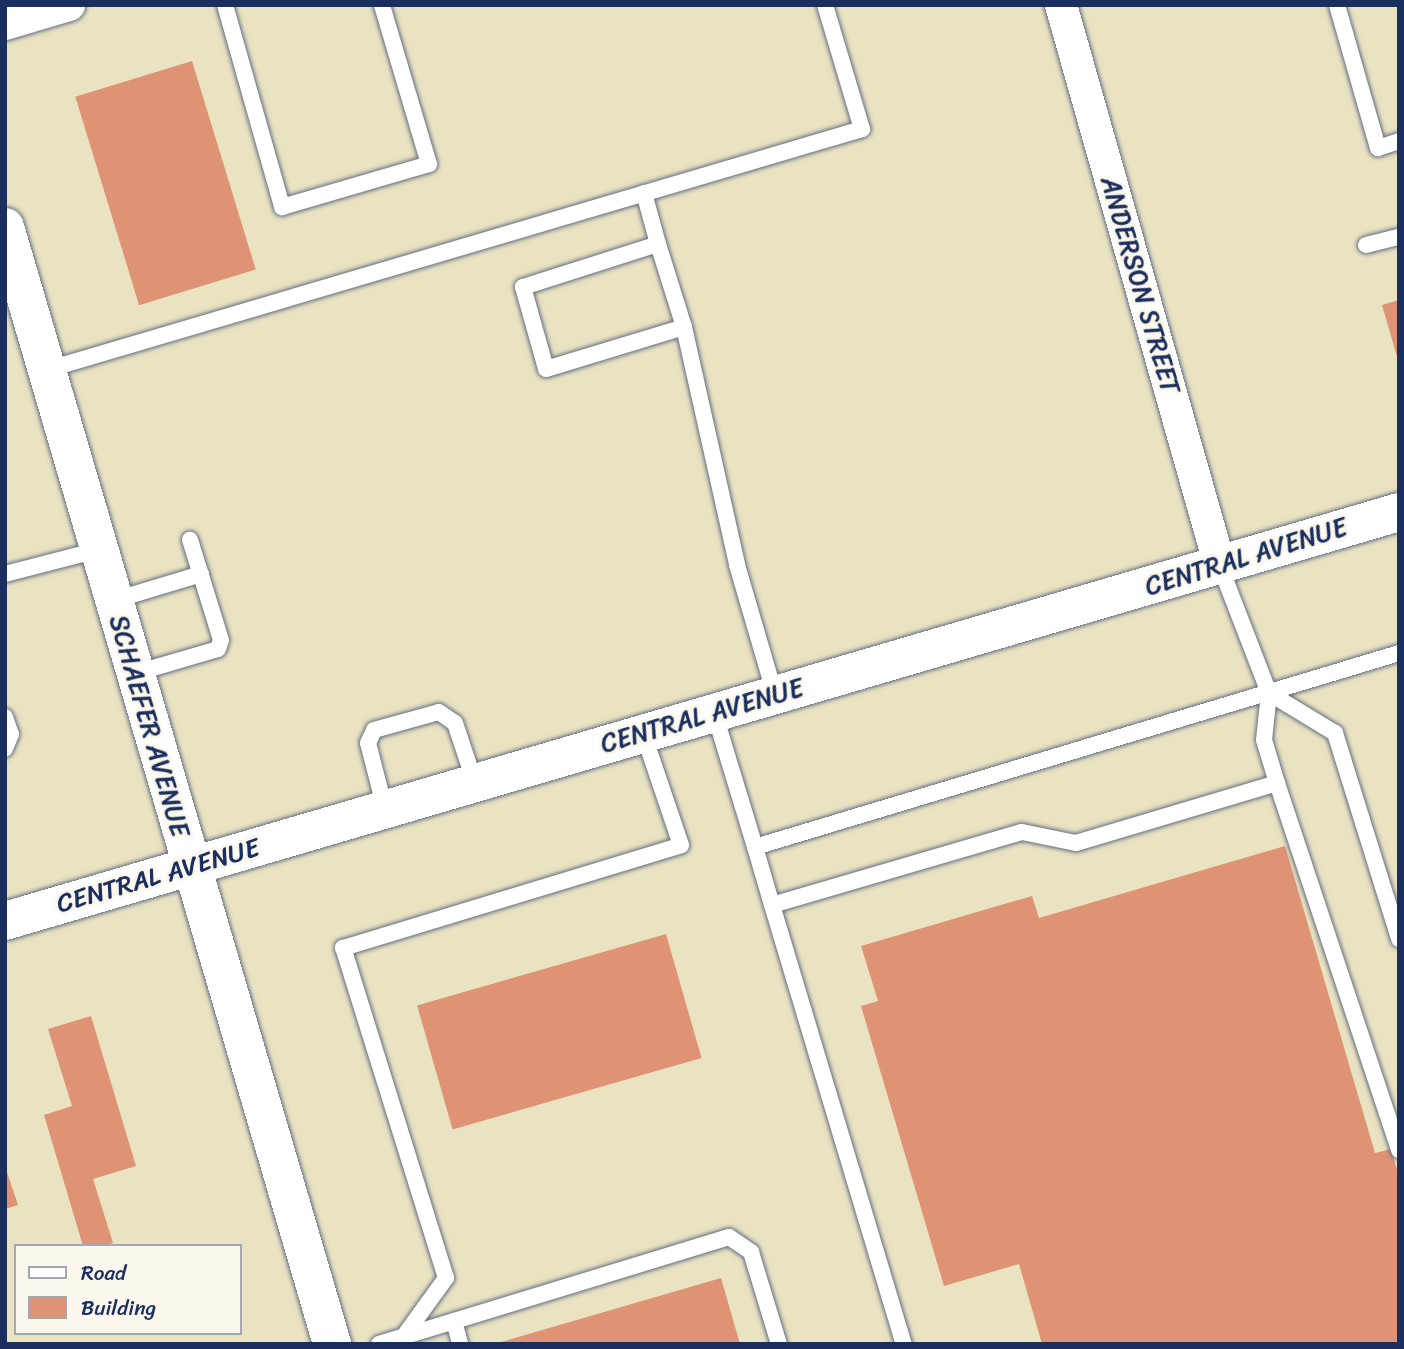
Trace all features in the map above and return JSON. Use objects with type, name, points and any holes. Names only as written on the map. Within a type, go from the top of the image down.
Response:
[{"type":"main road","name":"SCHAEFER AVENUE","points":[[8,249],[99,550],[324,1342]]},
{"type":"main road","name":"CENTRAL AVENUE","points":[[5,921],[1399,512]]},
{"type":"street","points":[[5,24],[69,5]]},
{"type":"street","name":"ANDERSON STREET","points":[[1061,5],[1220,565]]},
{"type":"lane","points":[[225,5],[282,207],[429,164],[382,5]]},
{"type":"lane","points":[[46,370],[862,129],[825,5]]},
{"type":"lane","points":[[1337,5],[1378,148],[1399,141]]},
{"type":"lane","points":[[644,193],[684,327],[737,565],[775,695]]},
{"type":"lane","points":[[1366,245],[1399,237]]},
{"type":"lane","points":[[658,244],[523,287],[546,369],[684,327]]},
{"type":"lane","points":[[134,674],[218,649],[201,574],[190,540]]},
{"type":"lane","points":[[5,574],[99,550]]},
{"type":"lane","points":[[1220,565],[1269,693],[1264,740],[1399,1150]]},
{"type":"lane","points":[[112,601],[201,574]]},
{"type":"lane","points":[[755,847],[1399,653]]},
{"type":"lane","points":[[1269,693],[1335,733],[1399,939]]},
{"type":"lane","points":[[385,809],[368,743],[374,730],[439,712],[456,723],[475,783]]},
{"type":"lane","points":[[714,712],[904,1344]]},
{"type":"lane","points":[[5,717],[11,734],[5,749]]},
{"type":"lane","points":[[404,1336],[446,1278],[343,948],[681,845],[643,733]]},
{"type":"lane","points":[[772,905],[1022,832],[1076,843],[1277,783]]},
{"type":"lane","points":[[379,1344],[730,1237],[751,1252],[779,1344]]},
{"type":"lane","points":[[454,1321],[460,1344]]},
{"type":"building","points":[[192,61],[256,269],[139,305],[75,97]]},
{"type":"building","points":[[1399,300],[1399,360],[1398,360],[1382,305]]},
{"type":"building","points":[[1285,846],[1375,1153],[1391,1149],[1399,1176],[1399,1344],[1042,1344],[1019,1264],[944,1286],[861,1006],[878,1001],[861,946],[1032,896],[1039,918]]},
{"type":"building","points":[[666,934],[702,1058],[453,1129],[417,1005]]},
{"type":"building","points":[[91,1016],[136,1166],[93,1179],[113,1243],[110,1244],[82,1244],[44,1115],[72,1106],[48,1029]]},
{"type":"building","points":[[5,1166],[18,1205],[5,1209]]},
{"type":"building","points":[[721,1278],[740,1344],[498,1343]]}]
